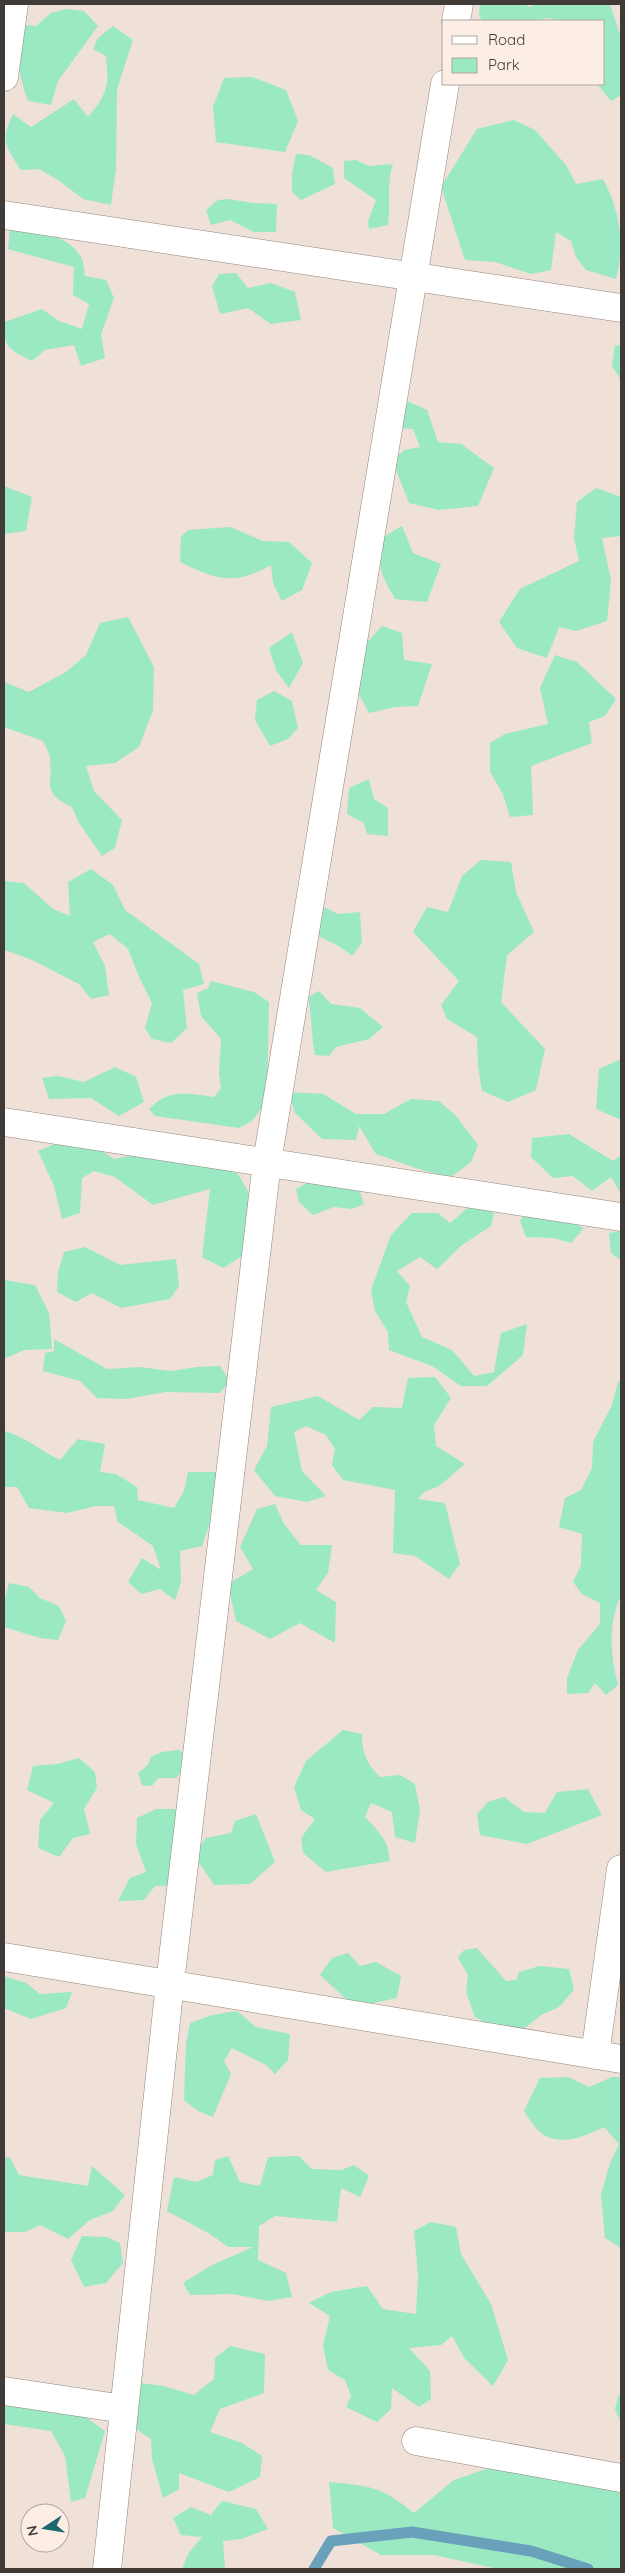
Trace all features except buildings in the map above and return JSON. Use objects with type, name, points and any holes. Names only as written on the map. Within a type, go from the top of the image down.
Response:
[{"type":"street","points":[[4,77],[14,4]]},
{"type":"street","points":[[456,20],[459,4]]},
{"type":"street","points":[[107,2569],[170,1983],[267,1162],[445,85]]},
{"type":"street","points":[[4,215],[621,308]]},
{"type":"street","points":[[4,1122],[621,1217]]},
{"type":"street","points":[[4,1957],[608,2057],[621,1869]]},
{"type":"street","points":[[4,2391],[124,2409]]},
{"type":"street","points":[[416,2441],[621,2478]]},
{"type":"green space","points":[[480,4],[525,4],[529,7],[536,4],[610,4],[621,38],[621,95],[611,101],[598,85],[605,85],[605,20],[558,20],[547,18],[538,20],[482,20],[479,15]]},
{"type":"green space","points":[[66,9],[84,11],[98,26],[58,81],[51,105],[28,101],[19,65],[19,29],[27,25],[36,26],[51,13]]},
{"type":"green space","points":[[113,26],[133,40],[117,89],[116,168],[111,205],[83,199],[58,180],[39,169],[21,170],[8,148],[6,137],[13,114],[31,127],[74,99],[88,117],[100,102],[107,82],[106,56],[93,49],[98,38]]},
{"type":"green space","points":[[252,77],[286,90],[298,121],[285,152],[216,142],[213,107],[224,78]]},
{"type":"green space","points":[[514,120],[535,130],[566,165],[576,184],[603,179],[617,215],[619,228],[620,253],[616,279],[586,270],[576,257],[571,241],[556,232],[551,270],[531,274],[495,262],[465,260],[441,187],[477,129]]},
{"type":"green space","points":[[296,154],[309,155],[333,168],[335,184],[301,200],[292,192],[292,175]]},
{"type":"green space","points":[[356,160],[369,166],[393,164],[389,187],[388,225],[369,229],[368,221],[376,200],[344,178],[344,161]]},
{"type":"green space","points":[[228,199],[277,204],[276,232],[254,232],[230,220],[211,225],[206,210],[218,200]]},
{"type":"green space","points":[[10,229],[39,232],[59,238],[75,249],[81,257],[85,276],[106,280],[114,298],[101,334],[105,358],[81,366],[74,345],[45,350],[32,361],[9,347],[5,338],[4,322],[42,309],[59,321],[82,329],[89,304],[73,295],[74,267],[8,249]]},
{"type":"green space","points":[[236,273],[248,288],[271,283],[295,292],[301,320],[271,324],[248,308],[220,314],[212,286],[219,274]]},
{"type":"green space","points":[[615,345],[621,346],[621,380],[612,366]]},
{"type":"green space","points":[[402,399],[427,410],[438,442],[461,444],[494,468],[478,506],[439,510],[409,503],[392,460],[405,450],[420,447],[413,429],[396,428]]},
{"type":"green space","points":[[4,486],[32,497],[26,531],[4,534]]},
{"type":"green space","points":[[596,488],[621,497],[621,536],[602,538],[611,580],[607,621],[576,631],[559,627],[547,658],[517,648],[499,622],[520,589],[579,561],[574,538],[577,502]]},
{"type":"green space","points":[[402,526],[413,553],[441,564],[427,602],[395,599],[383,577],[380,564],[382,538]]},
{"type":"green space","points":[[230,527],[263,541],[289,542],[312,563],[302,590],[282,601],[273,583],[271,565],[246,576],[225,578],[205,573],[180,562],[181,537],[188,530]]},
{"type":"green space","points":[[128,617],[154,667],[153,710],[139,747],[115,763],[86,766],[94,791],[122,820],[115,848],[102,856],[79,823],[72,807],[62,802],[52,792],[50,788],[50,757],[43,741],[4,727],[4,682],[29,692],[66,672],[86,655],[100,623]]},
{"type":"green space","points":[[382,626],[402,633],[404,660],[432,664],[418,706],[395,707],[369,713],[356,689],[360,650]]},
{"type":"green space","points":[[292,632],[303,663],[289,688],[276,670],[269,648]]},
{"type":"green space","points":[[555,655],[577,662],[616,699],[605,716],[589,722],[592,743],[531,766],[533,815],[510,817],[503,794],[490,772],[490,743],[505,734],[548,724],[540,688]]},
{"type":"green space","points":[[274,691],[292,701],[298,728],[288,739],[270,746],[255,720],[257,700]]},
{"type":"green space","points":[[369,779],[374,799],[388,808],[388,836],[367,834],[364,823],[347,814],[349,788]]},
{"type":"green space","points":[[481,860],[511,862],[516,892],[534,932],[507,955],[501,1002],[545,1049],[536,1090],[508,1102],[482,1091],[478,1066],[477,1037],[447,1019],[441,1005],[459,981],[413,932],[427,907],[448,912],[462,876]]},
{"type":"green space","points":[[91,869],[113,885],[125,910],[199,964],[204,984],[183,990],[187,1028],[171,1043],[152,1039],[145,1028],[152,1003],[128,949],[110,934],[93,942],[105,966],[109,995],[91,999],[79,984],[30,959],[4,950],[4,881],[24,883],[53,909],[70,916],[68,882]]},
{"type":"green space","points":[[318,904],[338,914],[360,912],[362,943],[352,956],[312,932]]},
{"type":"green space","points":[[211,981],[254,992],[269,1002],[267,1101],[252,1121],[239,1128],[155,1116],[149,1109],[156,1102],[172,1095],[187,1094],[214,1097],[221,1088],[219,1073],[221,1039],[201,1016],[197,993],[208,988]]},
{"type":"green space","points":[[319,991],[331,1004],[360,1008],[383,1027],[369,1039],[336,1047],[329,1056],[315,1055],[308,997]]},
{"type":"green space","points":[[621,1059],[621,1120],[596,1109],[599,1069]]},
{"type":"green space","points":[[115,1067],[136,1077],[144,1102],[119,1116],[91,1098],[49,1099],[42,1078],[58,1076],[84,1082]]},
{"type":"green space","points":[[289,1092],[323,1094],[356,1114],[384,1114],[411,1099],[439,1101],[456,1116],[478,1145],[471,1162],[451,1177],[425,1171],[376,1154],[359,1126],[356,1140],[322,1139],[295,1113]]},
{"type":"green space","points":[[569,1134],[613,1161],[621,1155],[621,1194],[611,1177],[592,1191],[573,1176],[553,1178],[531,1157],[532,1138]]},
{"type":"green space","points":[[57,1143],[94,1146],[114,1159],[144,1153],[208,1158],[238,1174],[248,1191],[252,1250],[223,1268],[202,1257],[210,1189],[153,1205],[115,1177],[94,1171],[82,1178],[80,1213],[62,1219],[54,1186],[38,1151]]},
{"type":"green space","points":[[309,1182],[358,1186],[364,1204],[352,1209],[334,1207],[313,1215],[299,1202],[296,1189]]},
{"type":"green space","points":[[473,1203],[494,1213],[491,1226],[462,1245],[437,1269],[420,1257],[397,1271],[410,1286],[406,1302],[422,1337],[452,1350],[474,1376],[494,1372],[501,1333],[527,1324],[523,1355],[487,1386],[461,1386],[432,1366],[389,1350],[388,1332],[375,1311],[371,1290],[391,1235],[412,1213],[438,1213],[450,1223]]},
{"type":"green space","points":[[527,1211],[553,1214],[584,1228],[571,1243],[553,1238],[526,1237],[520,1221]]},
{"type":"green space","points":[[621,1231],[621,1259],[619,1259],[611,1253],[609,1233]]},
{"type":"green space","points":[[85,1247],[120,1265],[176,1259],[179,1286],[170,1299],[121,1308],[92,1293],[76,1302],[57,1292],[58,1272],[64,1252]]},
{"type":"green space","points":[[4,1280],[35,1285],[49,1313],[52,1349],[24,1350],[4,1359]]},
{"type":"green space","points":[[54,1339],[107,1369],[140,1367],[171,1371],[220,1366],[230,1381],[220,1393],[166,1392],[126,1399],[97,1398],[80,1381],[43,1371],[45,1353],[54,1351]]},
{"type":"green space","points":[[435,1377],[451,1398],[434,1425],[436,1446],[465,1464],[439,1486],[424,1492],[418,1499],[445,1503],[460,1564],[449,1579],[415,1556],[393,1553],[395,1490],[343,1480],[332,1465],[335,1449],[326,1435],[306,1426],[294,1432],[302,1471],[326,1496],[307,1502],[275,1496],[254,1470],[267,1446],[271,1407],[318,1396],[359,1420],[373,1407],[402,1408],[408,1378]]},
{"type":"green space","points":[[621,1380],[621,1595],[612,1628],[613,1662],[618,1685],[606,1695],[595,1683],[588,1693],[567,1694],[567,1678],[578,1650],[600,1624],[600,1603],[582,1594],[573,1582],[581,1565],[582,1534],[559,1527],[565,1498],[581,1490],[592,1468],[593,1442],[612,1405],[618,1382]]},
{"type":"green space","points":[[4,1431],[19,1436],[60,1460],[78,1439],[105,1444],[100,1472],[116,1474],[137,1487],[138,1500],[174,1508],[184,1491],[188,1472],[218,1472],[213,1514],[202,1546],[180,1551],[181,1583],[175,1600],[160,1589],[141,1594],[128,1582],[142,1558],[161,1570],[153,1546],[118,1522],[114,1506],[96,1506],[67,1513],[29,1508],[17,1487],[4,1487]]},
{"type":"green space","points":[[275,1504],[284,1524],[301,1545],[332,1545],[328,1573],[316,1590],[336,1602],[335,1643],[300,1623],[270,1639],[236,1621],[228,1584],[253,1569],[240,1547],[257,1509]]},
{"type":"green space","points":[[9,1583],[29,1587],[40,1598],[59,1606],[66,1621],[58,1640],[40,1638],[4,1627],[4,1603]]},
{"type":"green space","points":[[343,1730],[362,1734],[366,1758],[380,1777],[400,1775],[415,1784],[420,1810],[415,1843],[395,1837],[392,1812],[371,1803],[365,1817],[385,1842],[388,1848],[389,1861],[326,1872],[303,1853],[301,1838],[315,1819],[301,1810],[294,1787],[306,1761]]},
{"type":"green space","points":[[179,1750],[187,1756],[187,1767],[176,1778],[158,1778],[152,1786],[142,1785],[138,1773],[148,1765],[151,1757],[161,1752]]},
{"type":"green space","points":[[79,1758],[95,1772],[97,1788],[84,1809],[90,1834],[73,1838],[59,1857],[38,1848],[40,1820],[54,1803],[27,1790],[33,1766],[57,1764]]},
{"type":"green space","points":[[588,1789],[602,1815],[527,1844],[480,1835],[477,1814],[488,1802],[504,1797],[524,1812],[545,1813],[557,1792]]},
{"type":"green space","points":[[156,1809],[176,1809],[181,1832],[171,1886],[155,1886],[144,1900],[118,1901],[130,1878],[146,1872],[136,1844],[137,1818]]},
{"type":"green space","points":[[256,1814],[275,1862],[250,1884],[214,1885],[193,1854],[206,1838],[231,1833],[235,1821]]},
{"type":"green space","points":[[477,1948],[506,1981],[516,1980],[519,1972],[540,1966],[569,1969],[574,1990],[559,2007],[541,2015],[521,2031],[500,2031],[475,2017],[466,1992],[468,1975],[458,1958],[464,1950]]},
{"type":"green space","points":[[348,1953],[360,1966],[376,1962],[401,1976],[397,1998],[355,2007],[320,1975],[332,1958]]},
{"type":"green space","points":[[4,1976],[26,1983],[40,1994],[72,1992],[66,2008],[31,2019],[4,2008]]},
{"type":"green space","points":[[237,2011],[256,2027],[290,2034],[288,2060],[275,2074],[266,2065],[232,2048],[224,2061],[231,2074],[213,2117],[198,2111],[184,2100],[186,2044],[190,2023],[212,2015]]},
{"type":"green space","points":[[568,2077],[589,2087],[612,2077],[621,2077],[621,2248],[605,2238],[601,2195],[610,2163],[619,2144],[604,2127],[590,2134],[567,2140],[551,2138],[538,2131],[524,2111],[540,2078]]},
{"type":"green space","points":[[4,2156],[10,2158],[19,2175],[88,2186],[92,2166],[125,2195],[113,2211],[90,2220],[68,2239],[40,2225],[25,2232],[4,2232]]},
{"type":"green space","points":[[228,2156],[240,2182],[260,2186],[268,2157],[299,2156],[312,2169],[341,2170],[354,2165],[369,2176],[360,2197],[341,2188],[337,2222],[275,2216],[259,2226],[258,2260],[286,2273],[292,2297],[268,2301],[233,2294],[190,2295],[183,2283],[212,2265],[253,2247],[228,2247],[210,2234],[167,2211],[174,2177],[196,2182],[213,2175],[215,2160]]},
{"type":"green space","points":[[431,2222],[456,2227],[461,2254],[491,2304],[508,2360],[493,2386],[465,2359],[452,2336],[441,2345],[409,2348],[430,2371],[431,2399],[419,2407],[392,2388],[391,2409],[377,2422],[346,2407],[351,2396],[345,2380],[328,2370],[323,2346],[330,2316],[309,2303],[331,2292],[367,2286],[383,2309],[416,2314],[418,2276],[414,2231]]},
{"type":"green space","points":[[82,2236],[107,2237],[120,2243],[123,2263],[106,2283],[84,2287],[71,2260]]},
{"type":"green space","points":[[230,2346],[265,2354],[264,2393],[220,2409],[210,2432],[242,2443],[262,2456],[260,2477],[229,2492],[179,2473],[179,2489],[163,2498],[152,2459],[151,2439],[136,2429],[135,2395],[141,2383],[163,2386],[194,2395],[214,2379],[215,2358]]},
{"type":"green space","points":[[621,2395],[621,2423],[615,2409],[618,2396]]},
{"type":"green space","points":[[4,2403],[86,2417],[105,2431],[85,2498],[71,2502],[65,2456],[51,2431],[4,2424]]},
{"type":"green space","points":[[512,2460],[621,2470],[621,2569],[498,2569],[434,2555],[381,2555],[333,2528],[329,2482],[365,2486],[383,2492],[414,2513],[454,2480]]},
{"type":"green space","points":[[222,2501],[256,2509],[268,2529],[241,2539],[223,2541],[225,2569],[182,2569],[188,2554],[202,2537],[181,2535],[173,2518],[191,2507],[211,2515]]},
{"type":"waterway","points":[[314,2569],[331,2541],[412,2532],[531,2551],[588,2569]]}]
